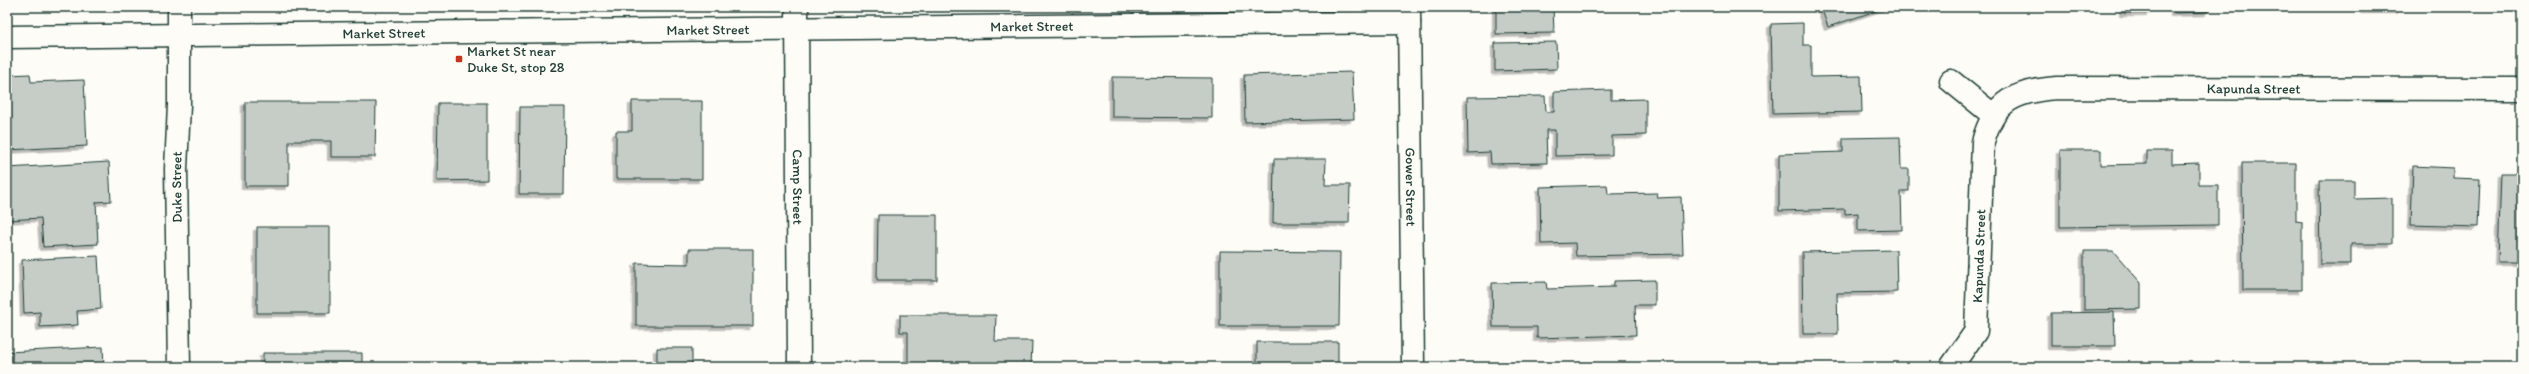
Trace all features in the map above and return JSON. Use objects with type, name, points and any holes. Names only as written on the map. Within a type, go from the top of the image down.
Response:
[{"type":"street","name":"Duke Street","points":[[178,367],[176,169],[179,7]]},
{"type":"street","name":"Market Street","points":[[7,37],[178,35],[797,17],[1409,14]]},
{"type":"street","name":"Gower Street","points":[[1409,14],[1413,367]]},
{"type":"street","name":"Camp Street","points":[[797,17],[798,367]]},
{"type":"street","points":[[1951,81],[1993,115]]},
{"type":"street","name":"Kapunda Street","points":[[1951,367],[1976,331],[1982,158],[1986,131],[1993,115],[2000,107],[2017,95],[2057,88],[2522,89]]},
{"type":"building","points":[[1496,7],[1553,7],[1554,33],[1496,34]]},
{"type":"building","points":[[1821,7],[1887,7],[1828,27]]},
{"type":"building","points":[[2123,7],[2150,7],[2150,13],[2123,13]]},
{"type":"building","points":[[2174,7],[2209,7],[2209,12],[2174,13]]},
{"type":"building","points":[[2364,7],[2400,7],[2400,10],[2364,10]]},
{"type":"building","points":[[1803,23],[1803,45],[1811,45],[1811,77],[1861,76],[1862,112],[1773,114],[1771,24]]},
{"type":"building","points":[[1556,42],[1557,69],[1495,71],[1495,43]]},
{"type":"building","points":[[1352,72],[1354,119],[1245,122],[1244,75]]},
{"type":"building","points":[[30,74],[31,82],[84,80],[87,146],[7,150],[7,75]]},
{"type":"building","points":[[1112,77],[1212,78],[1212,118],[1112,117]]},
{"type":"building","points":[[1611,90],[1611,100],[1646,99],[1646,135],[1612,136],[1612,155],[1555,156],[1555,130],[1546,130],[1547,163],[1491,164],[1490,152],[1468,153],[1467,97],[1545,96],[1546,112],[1554,112],[1554,92]]},
{"type":"building","points":[[632,101],[702,101],[702,179],[616,179],[616,131],[632,131]]},
{"type":"building","points":[[245,102],[376,102],[375,157],[331,157],[331,141],[289,141],[289,186],[245,186]]},
{"type":"building","points":[[438,103],[487,103],[487,180],[437,181]]},
{"type":"building","points":[[520,107],[565,107],[564,194],[519,194]]},
{"type":"building","points":[[1900,137],[1901,169],[1909,169],[1909,191],[1901,191],[1902,230],[1858,231],[1858,213],[1845,214],[1845,209],[1779,211],[1779,154],[1843,152],[1843,138]]},
{"type":"building","points":[[2060,150],[2101,150],[2101,165],[2147,164],[2147,151],[2172,151],[2172,164],[2199,163],[2199,185],[2218,185],[2218,225],[2060,227]]},
{"type":"building","points":[[1274,159],[1326,159],[1325,185],[1350,185],[1349,223],[1273,223]]},
{"type":"building","points":[[109,162],[111,201],[96,202],[98,244],[43,247],[41,218],[7,220],[7,168]]},
{"type":"building","points":[[2242,163],[2296,163],[2296,221],[2302,222],[2302,290],[2243,290]]},
{"type":"building","points":[[2413,166],[2453,168],[2453,178],[2480,179],[2478,227],[2411,225]]},
{"type":"building","points":[[2501,173],[2522,173],[2522,262],[2498,262]]},
{"type":"building","points":[[2319,180],[2354,180],[2354,199],[2392,198],[2392,244],[2351,244],[2351,264],[2320,264]]},
{"type":"building","points":[[1607,185],[1608,194],[1658,193],[1657,198],[1681,197],[1683,254],[1576,256],[1575,243],[1541,244],[1540,187]]},
{"type":"building","points":[[878,215],[937,215],[937,280],[877,280]]},
{"type":"building","points":[[257,227],[330,227],[330,313],[257,313]]},
{"type":"building","points":[[689,249],[753,249],[753,326],[636,326],[636,263],[689,264]]},
{"type":"building","points":[[1896,250],[1897,292],[1837,293],[1838,334],[1803,334],[1802,252]]},
{"type":"building","points":[[1220,251],[1340,252],[1339,326],[1220,326]]},
{"type":"building","points":[[2084,251],[2113,251],[2141,283],[2141,309],[2084,310]]},
{"type":"building","points":[[98,256],[101,309],[77,311],[78,325],[40,327],[40,312],[24,313],[22,260]]},
{"type":"building","points":[[1655,280],[1655,305],[1635,305],[1636,335],[1537,338],[1537,327],[1493,327],[1492,283],[1546,282],[1547,289],[1614,287],[1614,281]]},
{"type":"building","points":[[2114,312],[2115,346],[2051,346],[2051,313]]},
{"type":"building","points":[[900,315],[996,315],[995,341],[1032,341],[1031,367],[908,367],[908,332],[900,332]]},
{"type":"building","points":[[1257,342],[1338,342],[1338,367],[1257,367]]},
{"type":"building","points":[[103,347],[104,367],[7,367],[7,352]]},
{"type":"building","points":[[657,348],[692,348],[692,367],[657,367]]},
{"type":"building","points":[[263,353],[362,353],[362,367],[263,367]]},
{"type":"place","name":"Market St near Duke St, stop 28","points":[[459,59]]}]
